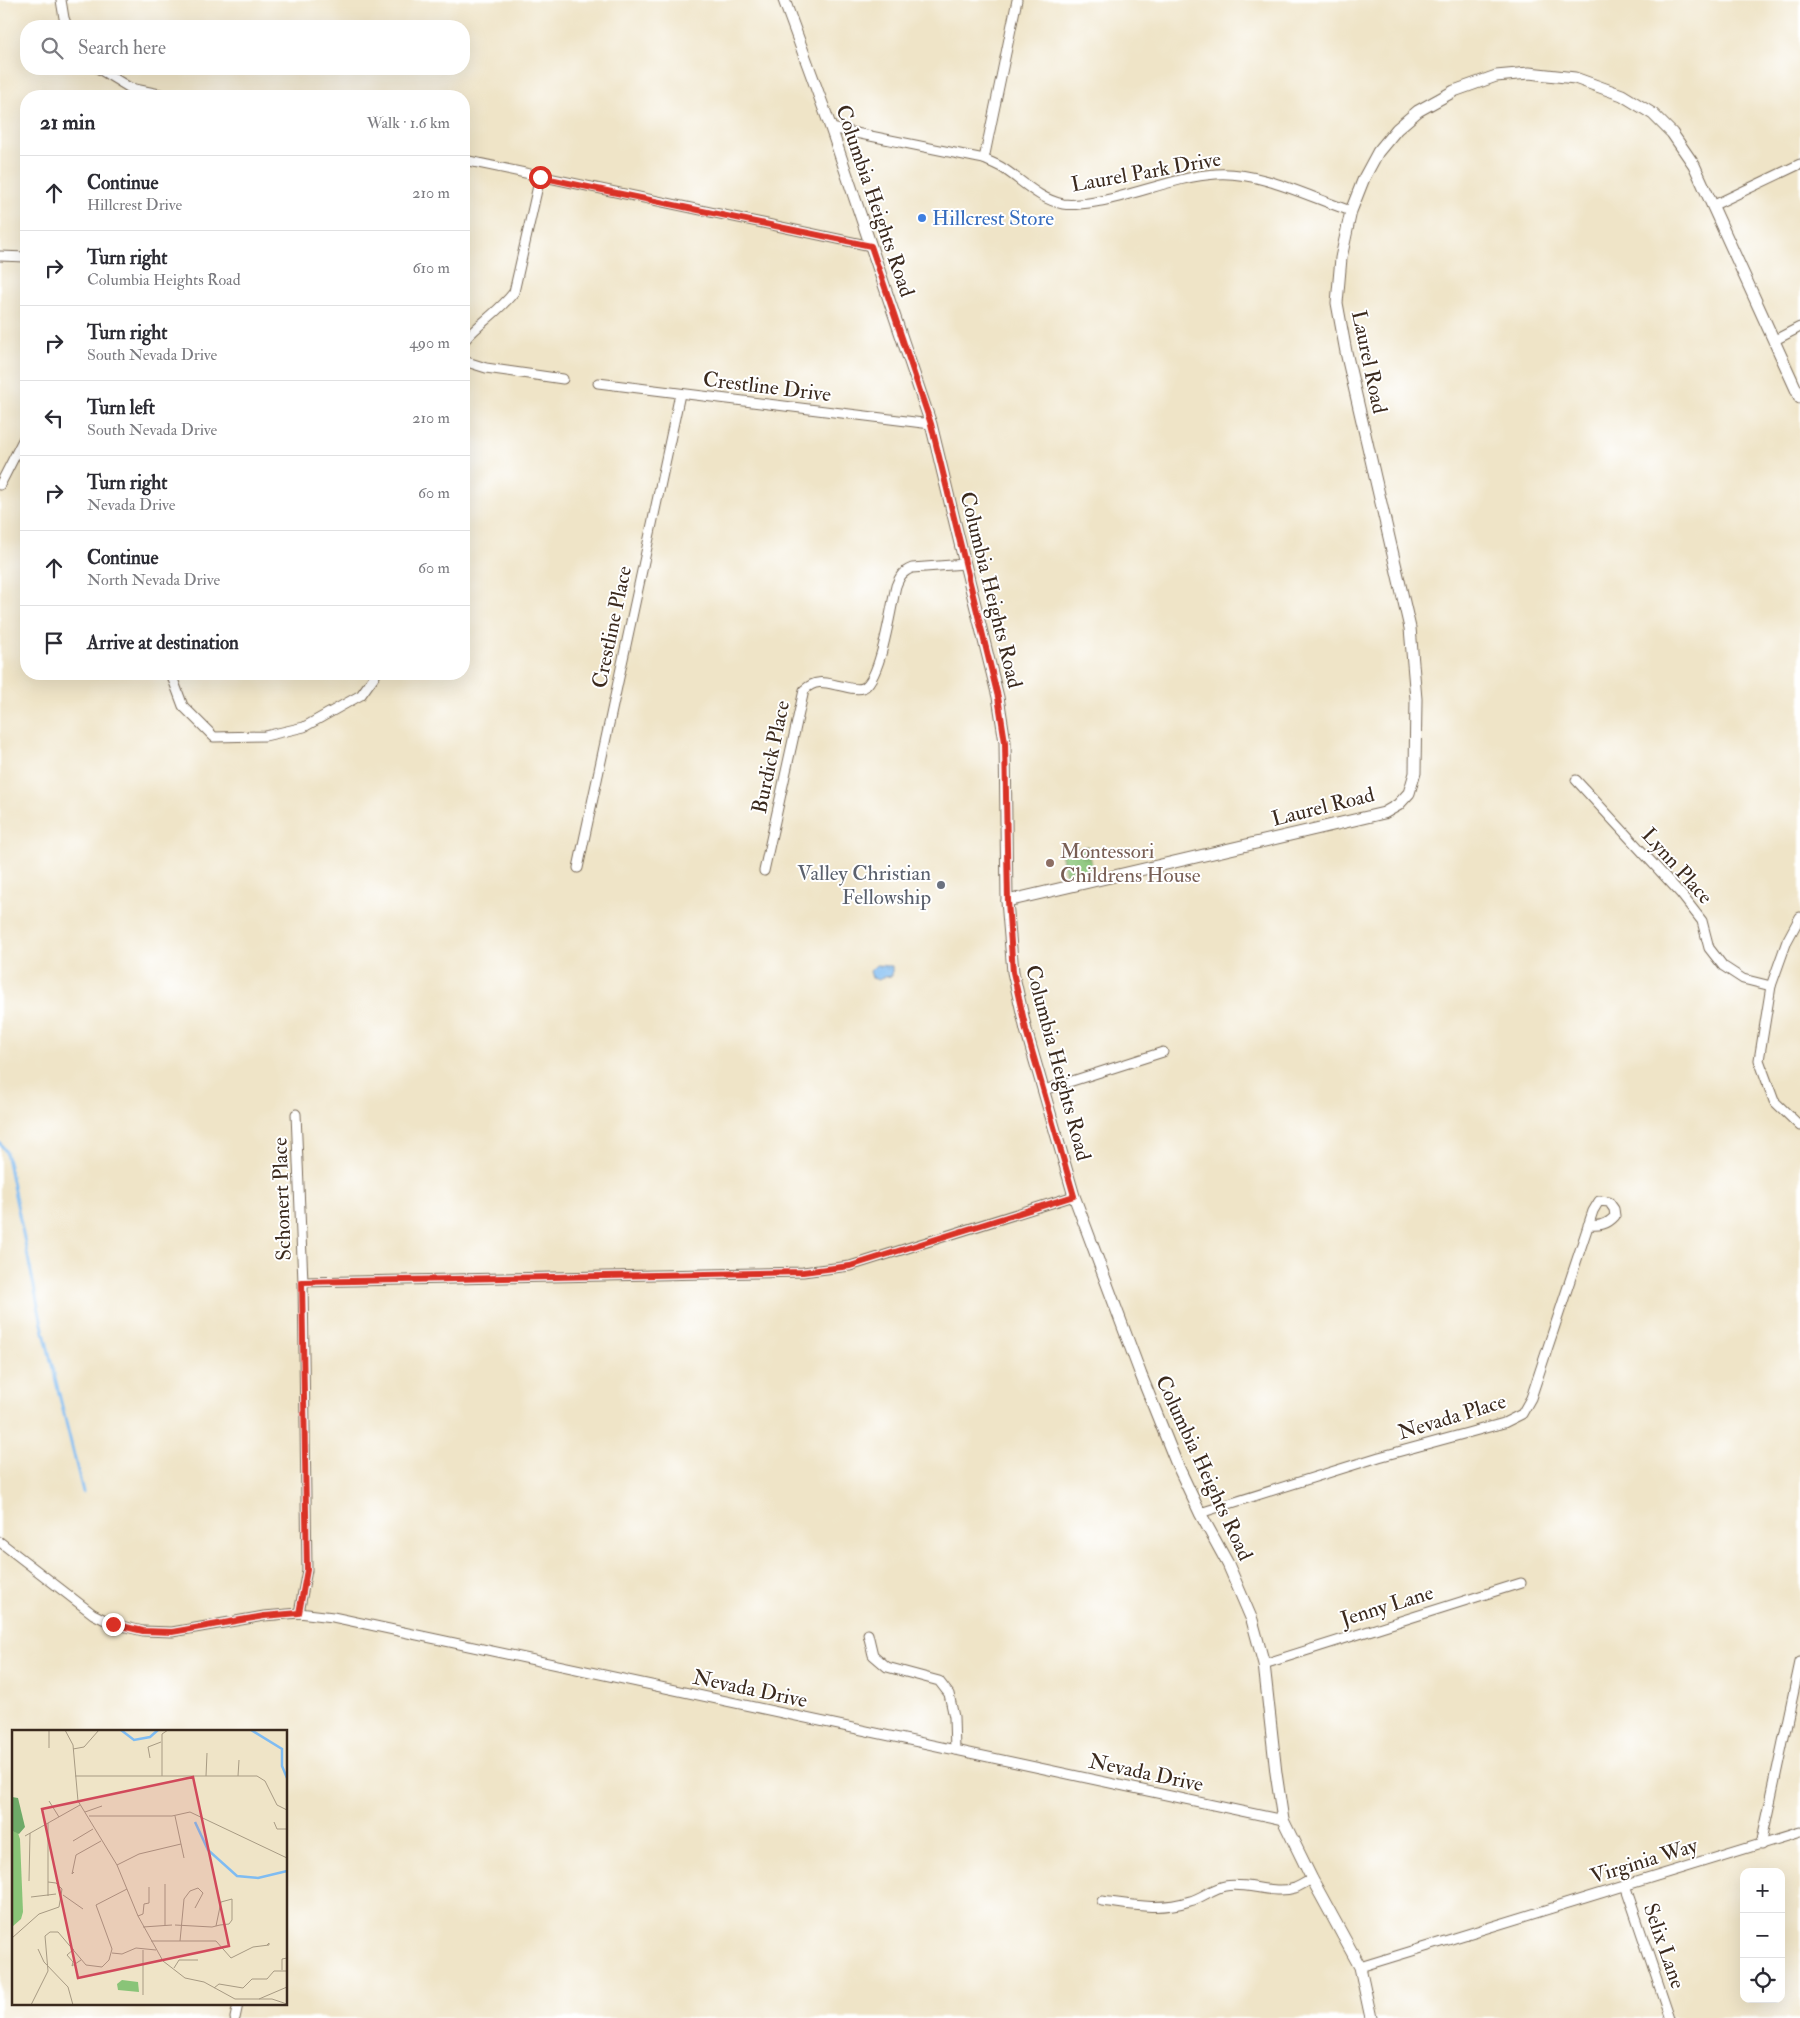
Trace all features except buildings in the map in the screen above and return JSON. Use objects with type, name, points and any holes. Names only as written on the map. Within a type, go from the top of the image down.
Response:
[{"type":"street","points":[[61,0],[65,20]]},
{"type":"street","name":"Columbia Heights Road","points":[[784,0],[831,128],[931,424],[998,697],[1005,742],[1008,901],[1013,972],[1026,1030],[1074,1196],[1141,1375],[1176,1462],[1200,1513],[1228,1564],[1249,1612],[1264,1664],[1283,1820],[1312,1879],[1360,1967],[1371,2018]]},
{"type":"street","points":[[984,159],[1017,0]]},
{"type":"street","name":"Laurel Road","points":[[1008,901],[1384,813],[1398,804],[1409,792],[1415,773],[1417,730],[1410,628],[1348,361],[1337,304],[1341,258],[1351,211],[1364,178],[1378,152],[1397,129],[1418,111],[1454,91],[1496,76],[1530,73],[1575,78],[1622,95],[1653,114],[1672,133],[1694,165],[1800,398]]},
{"type":"street","points":[[109,75],[130,88],[140,90]]},
{"type":"street","name":"Laurel Park Drive","points":[[831,128],[984,159],[1001,167],[1031,190],[1050,200],[1064,204],[1100,201],[1214,174],[1238,174],[1260,178],[1351,211]]},
{"type":"street","points":[[470,161],[871,246]]},
{"type":"street","points":[[1712,206],[1800,164]]},
{"type":"street","points":[[470,334],[505,304],[514,292],[540,177]]},
{"type":"street","points":[[0,256],[20,257]]},
{"type":"street","points":[[1775,340],[1800,328]]},
{"type":"street","points":[[470,363],[486,368],[563,379]]},
{"type":"street","name":"Crestline Drive","points":[[598,383],[931,424]]},
{"type":"street","name":"Crestline Place","points":[[578,868],[680,394]]},
{"type":"street","points":[[0,485],[20,446]]},
{"type":"street","name":"Burdick Place","points":[[764,871],[804,690],[810,684],[818,681],[855,688],[862,688],[869,683],[880,662],[896,586],[900,576],[912,568],[965,564]]},
{"type":"street","points":[[172,680],[183,706],[214,737],[265,736],[304,727],[361,695],[372,680]]},
{"type":"street","name":"Lynn Place","points":[[1576,780],[1681,894],[1702,921],[1708,948],[1723,966],[1743,978],[1771,986]]},
{"type":"street","points":[[1800,917],[1787,941],[1771,986],[1759,1060],[1774,1101],[1800,1126]]},
{"type":"street","points":[[1044,1090],[1163,1052]]},
{"type":"street","name":"Schonert Place","points":[[296,1114],[302,1282],[307,1570],[299,1613]]},
{"type":"street","points":[[302,1282],[803,1272],[850,1266],[1074,1196]]},
{"type":"street","name":"Nevada Place","points":[[1200,1513],[1504,1422],[1522,1414],[1531,1398],[1588,1225]]},
{"type":"street","name":"Nevada Drive","points":[[0,1542],[93,1614],[113,1624],[143,1631],[172,1632],[264,1616],[299,1613],[333,1617],[1283,1820]]},
{"type":"street","name":"Jenny Lane","points":[[1264,1664],[1521,1583]]},
{"type":"street","points":[[868,1634],[873,1655],[887,1667],[939,1681],[949,1694],[955,1750]]},
{"type":"street","points":[[1761,1844],[1800,1662]]},
{"type":"street","name":"Virginia Way","points":[[1360,1967],[1800,1832]]},
{"type":"street","points":[[1102,1901],[1148,1907],[1174,1907],[1224,1886],[1294,1888],[1312,1879]]},
{"type":"street","name":"Selix Lane","points":[[1625,1885],[1670,2018]]},
{"type":"green space","points":[[1088,846],[1093,870],[1066,876],[1061,852]]},
{"type":"water","points":[[876,965],[892,966],[892,976],[883,977],[879,980],[872,978],[870,971]]},
{"type":"waterway","points":[[0,1143],[6,1152],[41,1320],[83,1492]]},
{"type":"place","name":"Hillcrest Store","points":[[922,218]]},
{"type":"place","name":"Montessori Childrens House","points":[[1050,863]]},
{"type":"place","name":"Valley Christian Fellowship","points":[[941,885]]},
{"type":"route","points":[[113,1624],[143,1631],[172,1632],[264,1616],[299,1613],[307,1570],[302,1282],[803,1272],[850,1266],[1074,1196],[1026,1030],[1013,972],[1008,901],[1005,742],[998,697],[931,424],[871,246],[540,177]]}]
